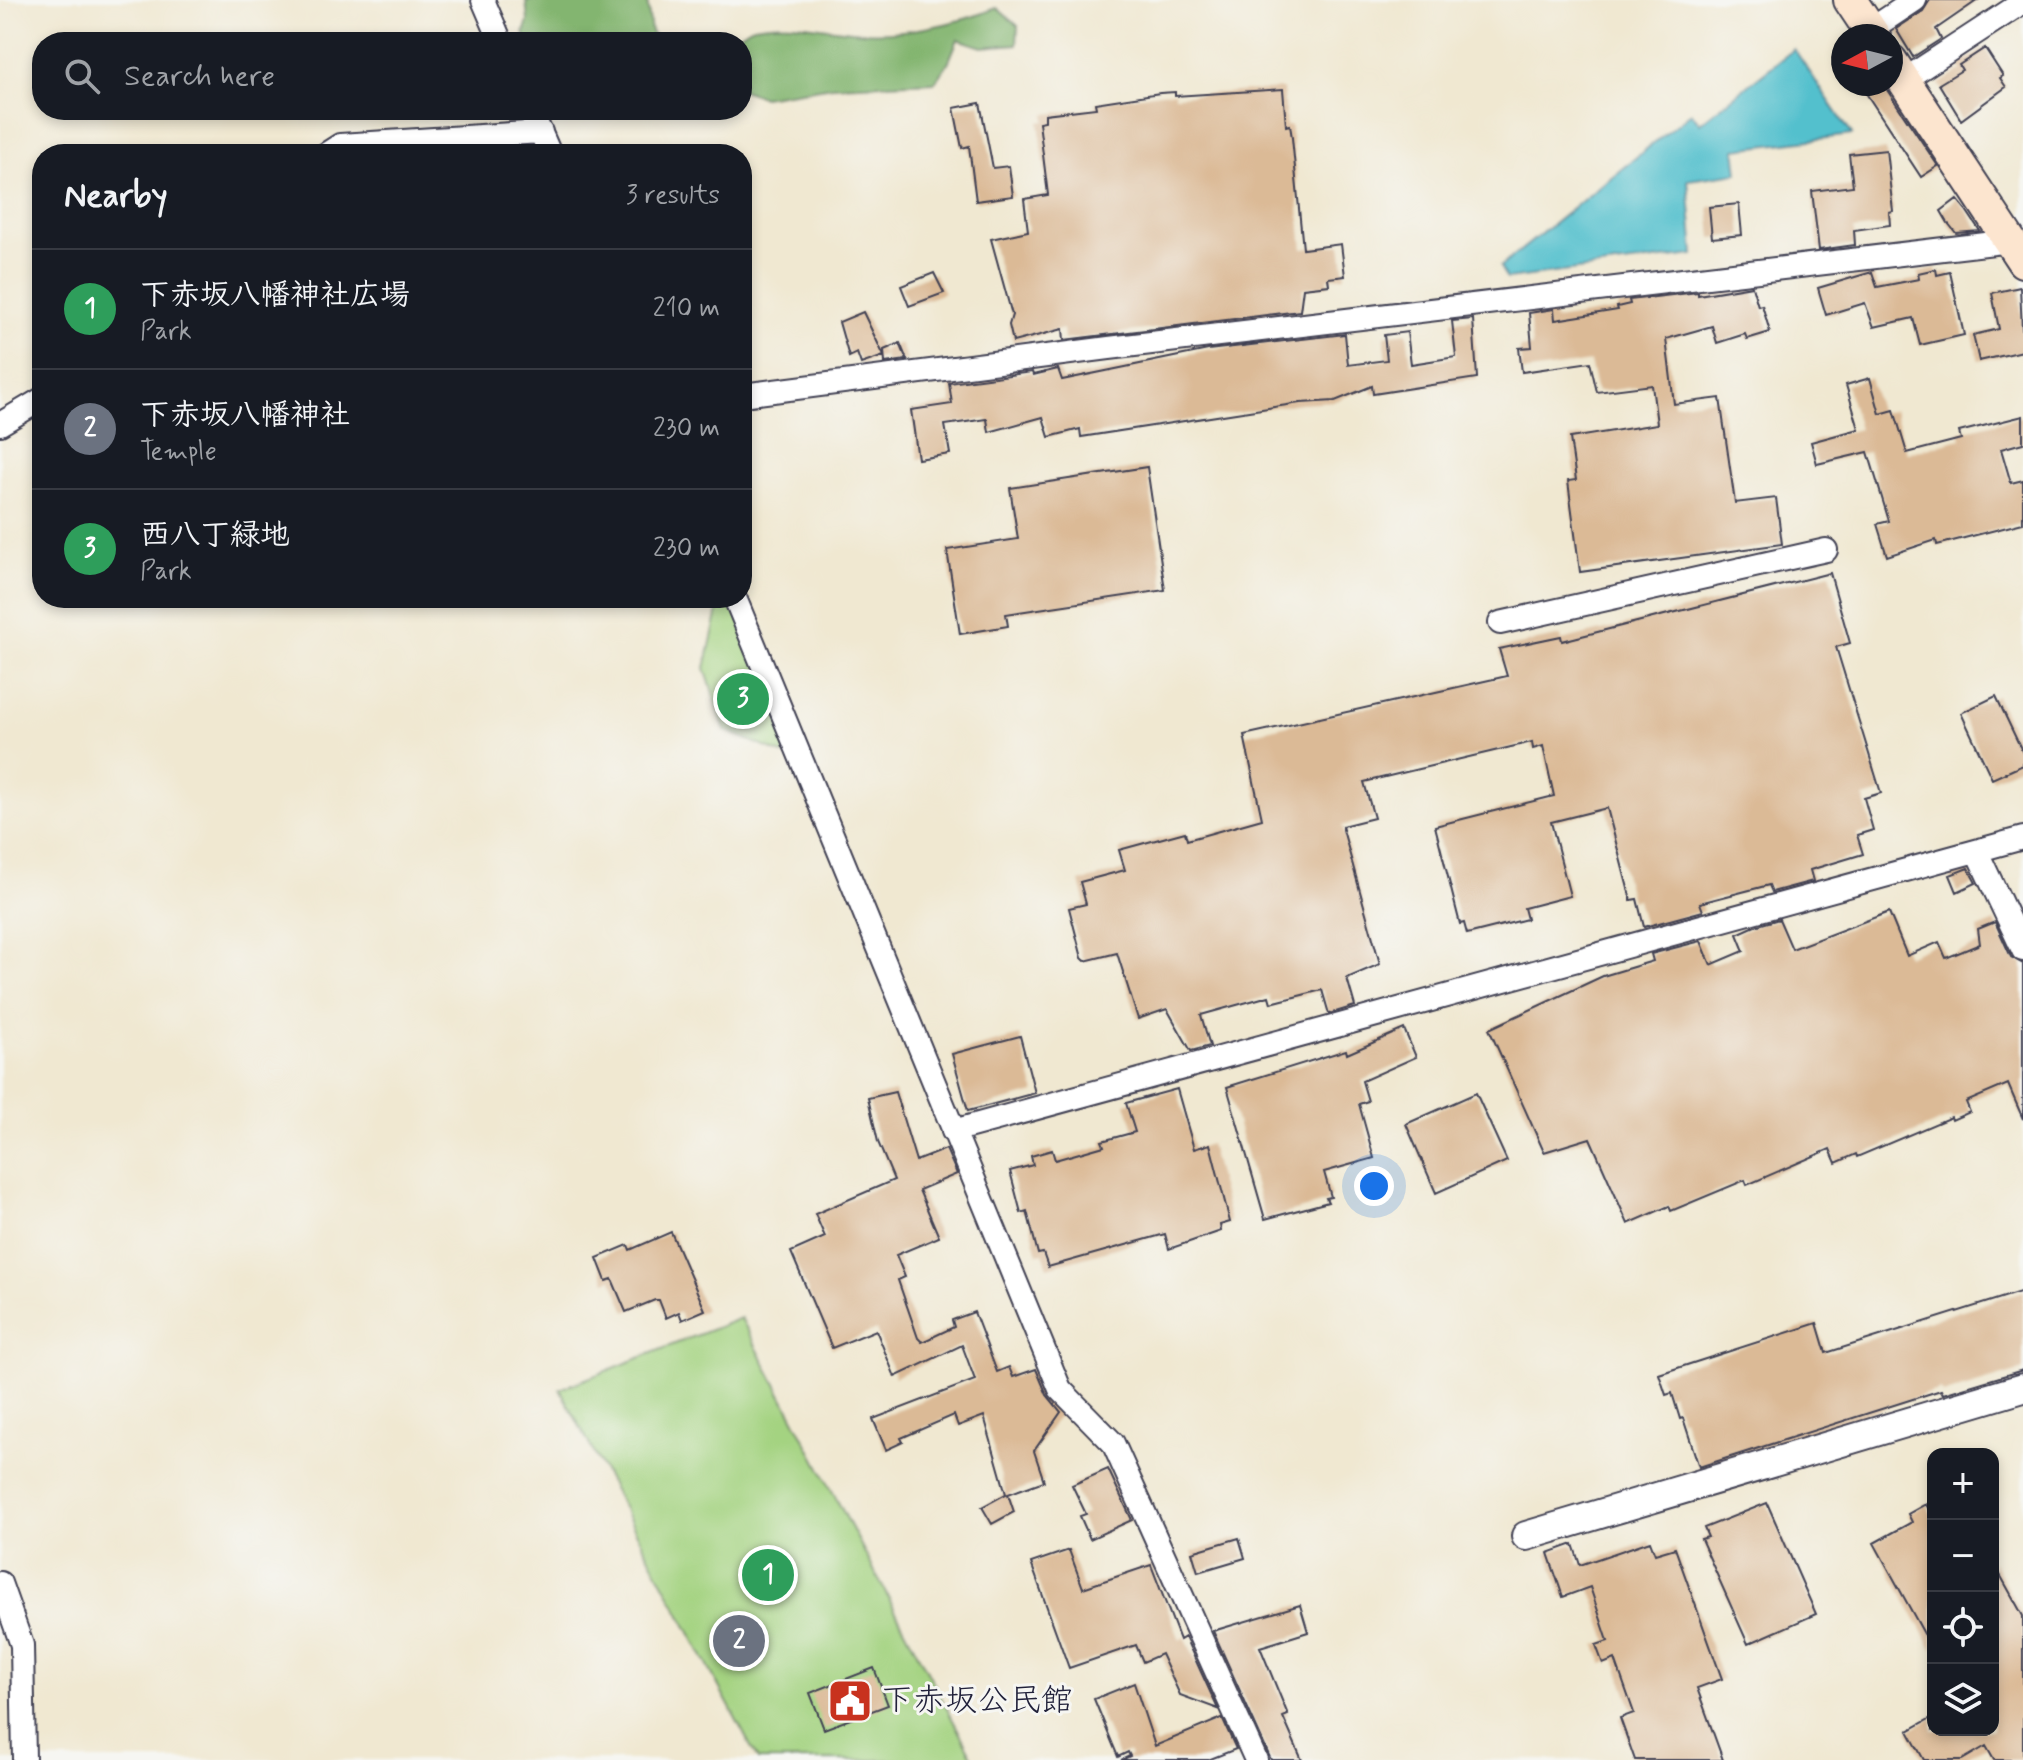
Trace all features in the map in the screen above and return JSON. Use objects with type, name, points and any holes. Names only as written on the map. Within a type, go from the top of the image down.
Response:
[{"type":"main road","points":[[1850,0],[1866,24]]},
{"type":"main road","points":[[1903,78],[2017,251]]},
{"type":"street","points":[[483,0],[497,32]]},
{"type":"street","points":[[1884,24],[1915,0]]},
{"type":"street","points":[[1903,67],[2023,2]]},
{"type":"street","points":[[536,120],[546,144]]},
{"type":"street","points":[[420,144],[541,132]]},
{"type":"street","points":[[752,394],[1109,348],[2017,251]]},
{"type":"street","points":[[0,424],[32,405]]},
{"type":"street","points":[[1500,623],[1826,550]]},
{"type":"street","points":[[739,608],[1060,1389],[1113,1443],[1256,1760]]},
{"type":"street","points":[[953,1131],[2023,838]]},
{"type":"street","points":[[1977,852],[2023,950]]},
{"type":"street","points":[[1526,1536],[2023,1388]]},
{"type":"street","points":[[0,1583],[22,1645],[24,1760]]},
{"type":"green space","points":[[526,0],[647,0],[651,32],[524,32],[528,21]]},
{"type":"green space","points":[[997,8],[1018,26],[1017,44],[982,47],[958,39],[949,61],[935,82],[833,86],[763,97],[752,93],[752,32],[744,32],[751,27],[791,24],[888,32],[964,19]]},
{"type":"green space","points":[[736,608],[794,755],[786,756],[725,730],[705,668],[718,611]]},
{"type":"green space","points":[[741,1318],[974,1760],[758,1760],[560,1389]]},
{"type":"water","points":[[1794,49],[1852,135],[1735,149],[1738,173],[1688,180],[1694,255],[1507,279],[1500,267],[1691,113],[1700,123]]},
{"type":"building","points":[[1930,0],[1978,0],[1936,29],[1941,39],[1913,57],[1903,41],[1903,24],[1923,11]]},
{"type":"building","points":[[1985,48],[2003,76],[2000,78],[2006,87],[1961,120],[1939,84],[1962,70],[1959,65]]},
{"type":"building","points":[[1283,89],[1286,126],[1290,125],[1292,138],[1303,249],[1341,244],[1345,276],[1328,278],[1329,285],[1303,288],[1300,311],[1064,340],[1063,329],[1013,342],[1009,325],[1012,315],[991,239],[1028,231],[1024,199],[1048,195],[1039,122],[1045,121],[1045,114],[1096,108],[1095,103],[1160,93],[1175,92],[1175,96]]},
{"type":"building","points":[[1868,96],[1891,96],[1938,166],[1921,177]]},
{"type":"building","points":[[980,103],[993,168],[1009,166],[1013,196],[976,201],[969,146],[962,148],[954,108]]},
{"type":"building","points":[[1886,150],[1893,211],[1889,212],[1890,225],[1854,230],[1855,245],[1819,250],[1812,191],[1853,186],[1849,154]]},
{"type":"building","points":[[1957,199],[1980,231],[1956,233],[1948,223],[1941,211]]},
{"type":"building","points":[[1739,204],[1742,235],[1712,238],[1709,207]]},
{"type":"building","points":[[1936,269],[1937,275],[1950,272],[1964,335],[1920,345],[1913,318],[1874,327],[1865,303],[1826,315],[1818,288],[1872,272],[1877,287],[1919,279],[1918,273]]},
{"type":"building","points":[[934,273],[944,293],[909,306],[901,286]]},
{"type":"building","points":[[1752,286],[1770,332],[1747,339],[1745,334],[1717,343],[1712,326],[1666,339],[1674,404],[1720,398],[1735,503],[1776,498],[1782,544],[1580,572],[1568,481],[1576,480],[1570,438],[1657,424],[1652,385],[1597,392],[1590,362],[1522,372],[1519,348],[1532,347],[1529,313],[1554,309],[1555,320],[1618,310],[1617,307],[1630,304],[1629,300],[1698,292],[1698,295]]},
{"type":"building","points":[[2020,287],[2023,351],[1979,361],[1973,335],[1999,329],[1992,293]]},
{"type":"building","points":[[863,312],[884,356],[861,364],[857,353],[849,357],[839,322]]},
{"type":"building","points":[[1473,319],[1477,378],[1373,394],[1372,386],[1335,401],[1300,403],[1081,437],[1080,429],[1049,437],[1043,417],[989,432],[987,419],[945,425],[950,454],[918,459],[911,410],[952,404],[949,383],[1032,372],[1033,375],[1058,369],[1062,380],[1208,350],[1345,334],[1348,365],[1387,360],[1384,335],[1407,332],[1411,364],[1456,357],[1452,321]]},
{"type":"building","points":[[900,343],[907,360],[885,363],[884,350]]},
{"type":"building","points":[[1870,378],[1880,414],[1894,410],[1907,453],[1961,439],[1959,432],[2023,416],[2023,443],[2001,449],[2011,483],[2023,480],[2023,523],[1937,545],[1936,540],[1887,556],[1877,524],[1889,521],[1868,452],[1817,464],[1811,442],[1859,429],[1846,385]]},
{"type":"building","points":[[1147,467],[1165,590],[1006,614],[1008,626],[960,634],[947,550],[1018,539],[1010,488]]},
{"type":"building","points":[[1830,573],[1850,643],[1836,647],[1881,793],[1864,798],[1873,830],[1857,835],[1863,854],[1810,870],[1813,881],[1772,892],[1769,885],[1700,903],[1703,911],[1644,927],[1637,899],[1631,900],[1607,808],[1551,822],[1570,896],[1524,908],[1527,919],[1467,934],[1464,923],[1460,924],[1435,826],[1554,796],[1543,746],[1533,749],[1532,742],[1364,782],[1374,818],[1342,826],[1380,964],[1347,978],[1355,1006],[1329,1014],[1322,990],[1271,1003],[1269,996],[1201,1015],[1210,1046],[1191,1051],[1167,1009],[1138,1019],[1117,953],[1085,961],[1082,958],[1069,908],[1086,904],[1080,882],[1125,870],[1119,850],[1185,832],[1187,840],[1262,819],[1244,735],[1507,676],[1499,649],[1561,636],[1562,641]]},
{"type":"building","points":[[1996,696],[2023,753],[2023,765],[1992,779],[1961,713]]},
{"type":"building","points":[[1968,868],[1976,883],[1957,892],[1950,875]]},
{"type":"building","points":[[1889,912],[1907,956],[1939,942],[1946,958],[1980,944],[1978,929],[1995,922],[2011,957],[2023,964],[2023,1119],[2008,1084],[1966,1102],[1970,1112],[1857,1157],[1856,1154],[1836,1163],[1830,1149],[1747,1185],[1745,1180],[1671,1211],[1669,1206],[1628,1224],[1590,1138],[1544,1152],[1489,1029],[1603,976],[1653,961],[1651,954],[1701,941],[1711,965],[1744,951],[1737,934],[1755,926],[1779,919],[1792,949]]},
{"type":"building","points":[[1404,1029],[1416,1057],[1362,1081],[1368,1101],[1359,1104],[1374,1158],[1324,1172],[1331,1197],[1326,1198],[1328,1202],[1265,1219],[1227,1087],[1346,1050],[1347,1054]]},
{"type":"building","points":[[1020,1036],[1035,1093],[968,1111],[952,1054]]},
{"type":"building","points":[[1177,1089],[1194,1149],[1210,1144],[1230,1222],[1220,1225],[1221,1231],[1169,1249],[1165,1234],[1048,1267],[1043,1253],[1038,1254],[1027,1211],[1021,1213],[1010,1171],[1033,1165],[1031,1156],[1052,1150],[1055,1160],[1104,1146],[1102,1141],[1135,1132],[1126,1103]]},
{"type":"building","points":[[895,1092],[916,1161],[946,1149],[957,1174],[919,1190],[939,1237],[896,1255],[905,1277],[898,1280],[918,1338],[922,1342],[954,1327],[952,1320],[974,1312],[997,1372],[1009,1367],[1013,1377],[1036,1369],[1047,1395],[1061,1412],[1034,1451],[1044,1481],[1008,1494],[1014,1512],[992,1524],[982,1507],[1006,1494],[984,1416],[958,1426],[954,1415],[901,1438],[903,1442],[886,1450],[873,1419],[975,1380],[962,1345],[895,1377],[876,1330],[832,1348],[791,1252],[825,1237],[815,1214],[894,1180],[878,1142],[868,1098]]},
{"type":"building","points":[[1476,1093],[1507,1161],[1436,1193],[1406,1124]]},
{"type":"building","points":[[671,1232],[705,1310],[682,1320],[679,1312],[666,1318],[659,1300],[655,1300],[626,1312],[612,1279],[606,1281],[597,1258],[628,1245],[630,1250]]},
{"type":"building","points":[[2023,1291],[2023,1370],[1943,1394],[1941,1390],[1699,1467],[1683,1418],[1680,1419],[1672,1393],[1666,1395],[1659,1374],[1817,1323],[1826,1353]]},
{"type":"building","points":[[1108,1469],[1132,1520],[1090,1539],[1080,1516],[1086,1514],[1072,1485]]},
{"type":"building","points":[[1767,1503],[1816,1614],[1748,1644],[1701,1539],[1708,1537],[1704,1528]]},
{"type":"building","points":[[1927,1506],[1927,1639],[1874,1543],[1912,1522],[1908,1514]]},
{"type":"building","points":[[1239,1538],[1245,1558],[1198,1572],[1192,1552]]},
{"type":"building","points":[[1650,1541],[1655,1554],[1675,1548],[1722,1679],[1697,1688],[1723,1760],[1635,1760],[1620,1718],[1634,1713],[1615,1659],[1603,1664],[1596,1645],[1608,1641],[1590,1587],[1563,1597],[1548,1553],[1573,1544],[1580,1565]]},
{"type":"building","points":[[1069,1550],[1083,1588],[1151,1565],[1180,1640],[1185,1637],[1218,1709],[1180,1695],[1161,1654],[1143,1662],[1136,1645],[1069,1668],[1031,1563]]},
{"type":"building","points":[[1999,1573],[2023,1616],[2023,1760],[1994,1760],[1986,1746],[1962,1760],[1924,1760],[1908,1731],[1927,1720],[1927,1736],[1999,1736]]},
{"type":"building","points":[[1300,1605],[1308,1632],[1260,1647],[1288,1715],[1283,1717],[1302,1760],[1271,1760],[1213,1631]]},
{"type":"building","name":"下赤坂公民館","points":[[874,1668],[888,1705],[824,1729],[810,1693]]},
{"type":"building","points":[[1134,1683],[1155,1746],[1222,1718],[1236,1749],[1208,1760],[1121,1760],[1130,1756],[1128,1752],[1118,1757],[1094,1699]]},
{"type":"place","name":"西八丁緑地","points":[[743,699]]},
{"type":"place","name":"下赤坂八幡神社広場","points":[[768,1575]]},
{"type":"place","name":"下赤坂八幡神社","points":[[739,1641]]},
{"type":"place","name":"下赤坂公民館","points":[[850,1701]]}]
